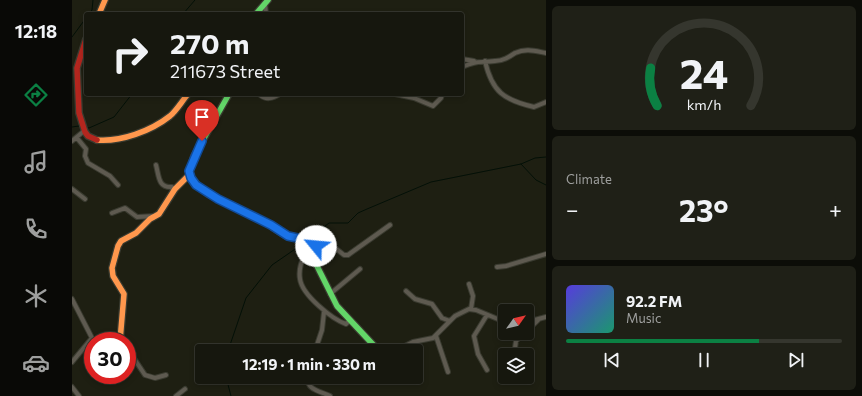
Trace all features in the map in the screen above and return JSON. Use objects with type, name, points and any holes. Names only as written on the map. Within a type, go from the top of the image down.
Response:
[{"type":"street","points":[[100,12],[105,0]]},
{"type":"street","points":[[258,12],[267,2]]},
{"type":"street","points":[[266,12],[267,2]]},
{"type":"street","points":[[84,43],[78,56],[76,75],[79,114],[84,131],[87,135],[100,141],[114,140],[131,134],[168,116],[186,96]]},
{"type":"street","points":[[464,59],[496,62],[524,50],[546,53]]},
{"type":"street","points":[[464,65],[475,61]]},
{"type":"street","points":[[484,61],[491,80],[503,97],[534,107],[546,102]]},
{"type":"street","points":[[228,96],[194,157],[189,171],[191,178],[196,185],[218,199],[271,225],[288,236],[302,239],[337,306],[360,329],[371,344]]},
{"type":"street","points":[[262,96],[265,98],[274,96]]},
{"type":"street","points":[[404,96],[414,98],[433,106],[442,96]]},
{"type":"street","points":[[72,141],[84,131]]},
{"type":"street","points":[[77,138],[86,149],[85,156],[88,163],[110,176],[118,186]]},
{"type":"street","points":[[156,165],[161,184],[172,187],[173,192]]},
{"type":"street","points":[[112,213],[125,208],[137,217],[154,216],[160,214],[173,192],[181,182],[187,177],[191,178]]},
{"type":"street","points":[[72,189],[85,199]]},
{"type":"street","points":[[121,332],[125,296],[112,272],[118,246],[121,241],[136,233],[154,216]]},
{"type":"street","points":[[307,248],[329,244],[344,255],[348,255],[390,225]]},
{"type":"street","points":[[307,248],[300,268],[300,281],[313,300],[324,312],[345,324],[347,324],[350,320]]},
{"type":"street","points":[[497,267],[506,266],[546,254]]},
{"type":"street","points":[[330,294],[360,269]]},
{"type":"street","points":[[469,284],[473,296],[471,309]]},
{"type":"street","points":[[406,292],[415,298],[432,304],[442,318],[450,321]]},
{"type":"street","points":[[72,299],[90,332],[92,340],[72,362]]},
{"type":"street","points":[[409,344],[413,342],[430,340],[462,311],[471,309],[498,319]]},
{"type":"street","points":[[317,344],[324,312]]},
{"type":"street","points":[[487,315],[474,336],[478,354],[487,370]]},
{"type":"street","points":[[534,321],[546,317]]},
{"type":"street","points":[[534,325],[539,320]]},
{"type":"street","points":[[436,336],[448,372]]},
{"type":"street","points":[[136,362],[145,375],[155,378],[166,375]]},
{"type":"street","points":[[308,384],[312,388],[330,396]]},
{"type":"street","points":[[72,387],[79,396]]},
{"type":"street","points":[[176,396],[185,389]]},
{"type":"waterway","points":[[90,12],[93,0]]},
{"type":"waterway","points":[[185,12],[195,0]]},
{"type":"waterway","points":[[72,37],[84,21]]},
{"type":"waterway","points":[[84,127],[89,128],[114,117],[130,96]]},
{"type":"waterway","points":[[72,127],[79,126]]},
{"type":"waterway","points":[[307,240],[329,223],[348,223],[358,213],[431,182],[521,164],[535,158],[546,157]]},
{"type":"waterway","points":[[521,164],[536,180],[546,185]]},
{"type":"waterway","points":[[230,344],[246,298],[272,265],[304,243]]},
{"type":"waterway","points":[[228,384],[231,396]]},
{"type":"traffic: fast","points":[[258,12],[268,0]]},
{"type":"traffic: fast","points":[[228,96],[194,156],[189,173],[192,180],[208,194],[263,221],[286,236],[304,240],[337,306],[372,344]]},
{"type":"traffic: slow","points":[[100,12],[105,0]]},
{"type":"traffic: slow","points":[[97,140],[116,139],[145,131],[173,114],[186,96]]},
{"type":"traffic: slow","points":[[121,332],[124,294],[113,276],[112,268],[118,246],[121,241],[136,233],[150,219],[159,214],[175,189],[187,177],[191,177]]},
{"type":"traffic: jam","points":[[84,45],[77,68],[79,113],[85,132],[88,136],[97,140]]},
{"type":"route","points":[[202,141],[189,171],[191,178],[196,185],[218,199],[271,225],[283,234],[304,240],[307,248],[316,246]]}]
